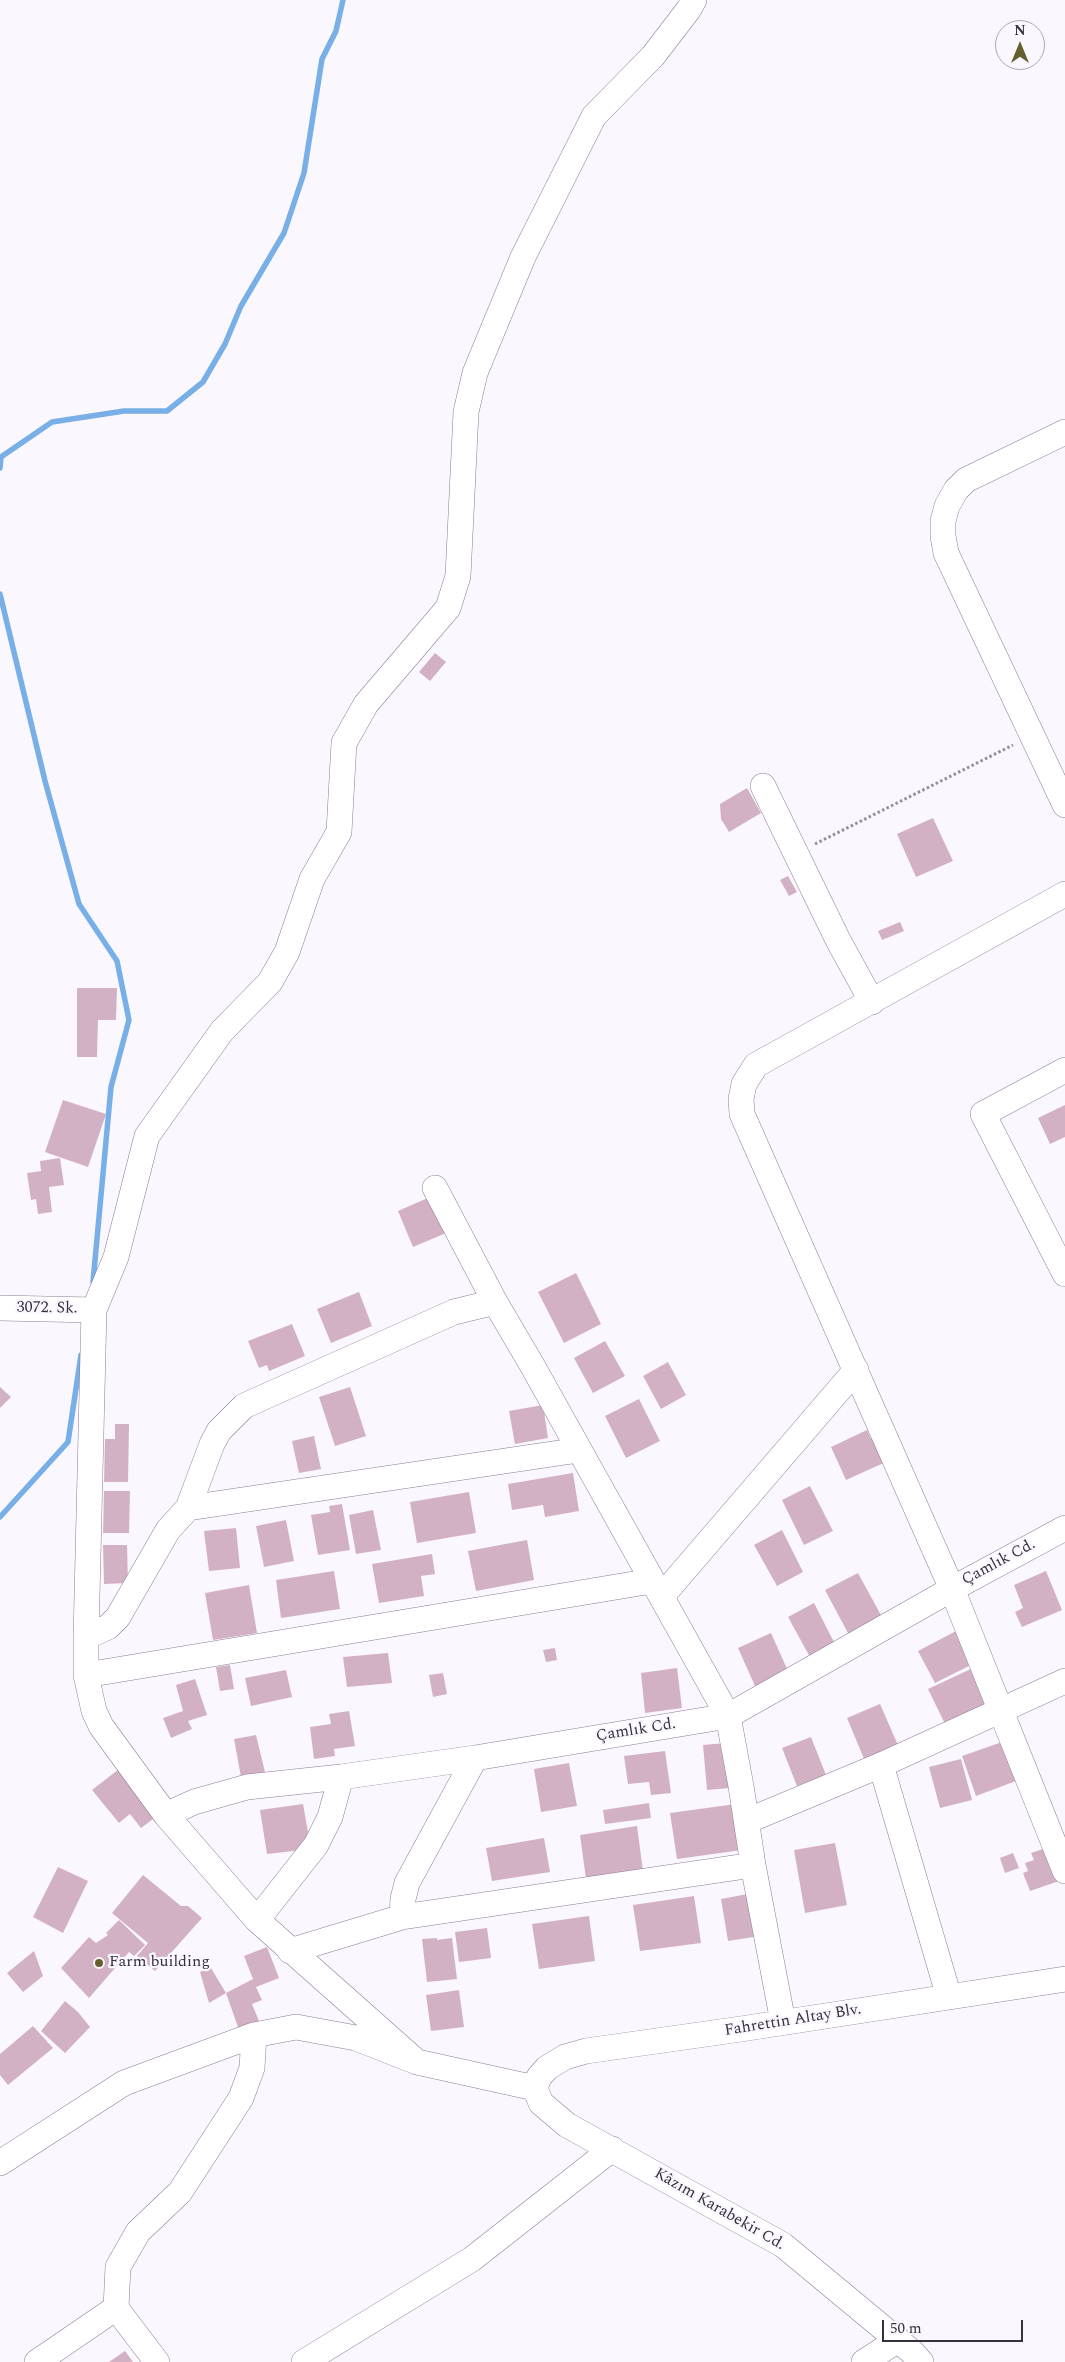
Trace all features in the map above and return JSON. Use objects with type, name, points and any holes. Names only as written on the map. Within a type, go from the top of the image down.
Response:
[{"type":"street","points":[[417,2062],[257,1920],[166,1815],[101,1726],[88,1693],[86,1675],[94,1310],[116,1256],[147,1136],[222,1031],[270,982],[287,952],[312,878],[339,832],[344,743],[366,704],[448,608],[458,576],[466,412],[475,373],[523,257],[594,116],[653,56],[689,10],[694,0]]},
{"type":"street","points":[[1065,432],[966,480],[956,490],[943,521],[946,553],[1065,805]]},
{"type":"street","points":[[763,786],[838,940],[872,1002]]},
{"type":"street","points":[[1065,894],[756,1065],[744,1084],[741,1099],[742,1114],[952,1589],[1065,1872]]},
{"type":"street","points":[[1065,1070],[983,1114],[1065,1274]]},
{"type":"street","points":[[435,1188],[495,1302],[728,1716],[747,1821],[752,1865],[782,2022]]},
{"type":"street","points":[[86,1637],[108,1627],[118,1617],[168,1530],[188,1508],[212,1444],[225,1424],[244,1406],[454,1312],[495,1302]]},
{"type":"street","name":"3072. Sk.","points":[[0,1308],[94,1310]]},
{"type":"street","points":[[86,1675],[657,1588],[856,1370]]},
{"type":"street","points":[[188,1508],[579,1450]]},
{"type":"street","name":"Çamlık Cd.","points":[[166,1815],[194,1802],[247,1787],[341,1777],[475,1758],[728,1716],[952,1589],[1065,1528]]},
{"type":"street","points":[[747,1821],[881,1765],[1065,1681]]},
{"type":"street","points":[[402,1917],[403,1899],[408,1883],[475,1758]]},
{"type":"street","points":[[881,1765],[949,1997]]},
{"type":"street","points":[[257,1920],[316,1845],[330,1817],[341,1777]]},
{"type":"street","points":[[290,1951],[402,1917],[752,1865]]},
{"type":"street","name":"Fahrettin Altay Blv.","points":[[535,2088],[546,2068],[566,2056],[586,2051],[1065,1979]]},
{"type":"street","points":[[0,2163],[124,2083],[254,2035],[296,2028],[356,2038],[417,2062],[535,2088]]},
{"type":"street","points":[[157,2362],[116,2308],[118,2267],[138,2232],[180,2192],[241,2098],[252,2068],[254,2035]]},
{"type":"street","name":"Kâzım Karabekir Cd.","points":[[535,2088],[541,2103],[568,2125],[783,2245],[898,2340],[921,2362]]},
{"type":"street","points":[[304,2362],[472,2259],[612,2149]]},
{"type":"street","points":[[37,2362],[116,2308]]},
{"type":"street","points":[[868,2361],[898,2340]]},
{"type":"path","points":[[796,853],[1034,736]]},
{"type":"building","points":[[435,653],[446,662],[430,681],[419,672]]},
{"type":"building","points":[[747,788],[761,813],[729,832],[721,819],[720,804]]},
{"type":"building","points":[[933,818],[953,861],[916,877],[897,834]]},
{"type":"building","points":[[788,876],[797,892],[789,896],[780,880]]},
{"type":"building","points":[[900,922],[904,931],[882,940],[878,931]]},
{"type":"building","points":[[77,988],[117,988],[116,1020],[98,1020],[97,1057],[77,1057]]},
{"type":"building","points":[[63,1100],[106,1114],[88,1167],[45,1152]]},
{"type":"building","points":[[1065,1105],[1065,1137],[1050,1144],[1038,1118]]},
{"type":"building","points":[[60,1158],[64,1185],[49,1187],[52,1212],[38,1214],[36,1199],[31,1200],[27,1173],[41,1171],[40,1161]]},
{"type":"building","points":[[430,1197],[446,1233],[413,1247],[398,1211]]},
{"type":"building","points":[[576,1273],[601,1324],[564,1343],[538,1292]]},
{"type":"building","points":[[359,1292],[372,1326],[331,1343],[317,1309]]},
{"type":"building","points":[[292,1324],[305,1356],[269,1371],[267,1365],[259,1368],[248,1341]]},
{"type":"building","points":[[605,1341],[625,1376],[593,1393],[574,1358]]},
{"type":"building","points":[[668,1362],[686,1395],[661,1409],[643,1376]]},
{"type":"building","points":[[0,1387],[11,1397],[0,1408]]},
{"type":"building","points":[[350,1387],[366,1436],[335,1446],[319,1397]]},
{"type":"building","points":[[639,1399],[660,1441],[626,1458],[605,1416]]},
{"type":"building","points":[[543,1405],[548,1438],[515,1444],[509,1411]]},
{"type":"building","points":[[115,1424],[129,1424],[128,1482],[104,1482],[105,1439],[115,1439]]},
{"type":"building","points":[[867,1430],[871,1439],[877,1436],[888,1461],[846,1480],[831,1447]]},
{"type":"building","points":[[314,1436],[321,1469],[299,1473],[292,1441]]},
{"type":"building","points":[[573,1473],[579,1511],[545,1517],[543,1505],[512,1510],[508,1484]]},
{"type":"building","points":[[810,1486],[833,1531],[804,1545],[782,1500]]},
{"type":"building","points":[[104,1491],[130,1491],[129,1533],[103,1533]]},
{"type":"building","points":[[469,1492],[476,1533],[417,1543],[410,1502]]},
{"type":"building","points":[[342,1504],[350,1550],[318,1555],[311,1515],[330,1512],[329,1506]]},
{"type":"building","points":[[373,1510],[381,1550],[356,1554],[349,1515]]},
{"type":"building","points":[[286,1520],[294,1561],[264,1567],[256,1526]]},
{"type":"building","points":[[236,1528],[240,1568],[209,1571],[204,1531]]},
{"type":"building","points":[[782,1530],[803,1572],[777,1586],[754,1545]]},
{"type":"building","points":[[527,1540],[534,1580],[476,1591],[468,1551]]},
{"type":"building","points":[[103,1545],[127,1545],[128,1583],[104,1584]]},
{"type":"building","points":[[432,1554],[435,1574],[421,1576],[424,1596],[379,1603],[372,1564]]},
{"type":"building","points":[[334,1571],[340,1609],[281,1618],[276,1580]]},
{"type":"building","points":[[1046,1571],[1062,1610],[1022,1627],[1015,1612],[1023,1608],[1014,1585]]},
{"type":"building","points":[[858,1573],[882,1617],[849,1635],[825,1590]]},
{"type":"building","points":[[249,1585],[257,1633],[213,1640],[205,1593]]},
{"type":"building","points":[[814,1603],[836,1646],[811,1659],[788,1617]]},
{"type":"building","points":[[958,1630],[975,1663],[935,1683],[918,1651]]},
{"type":"building","points":[[771,1633],[788,1671],[755,1686],[738,1648]]},
{"type":"building","points":[[555,1648],[557,1660],[546,1662],[543,1650]]},
{"type":"building","points":[[388,1653],[392,1683],[347,1687],[343,1657]]},
{"type":"building","points":[[230,1665],[234,1689],[220,1691],[216,1667]]},
{"type":"building","points":[[975,1667],[993,1703],[946,1726],[928,1689]]},
{"type":"building","points":[[677,1668],[682,1708],[645,1713],[641,1673]]},
{"type":"building","points":[[286,1670],[292,1697],[251,1706],[245,1678]]},
{"type":"building","points":[[443,1673],[447,1694],[433,1697],[429,1675]]},
{"type":"building","points":[[195,1679],[207,1715],[188,1721],[192,1729],[171,1738],[163,1718],[183,1711],[176,1685]]},
{"type":"building","points":[[880,1704],[901,1752],[867,1766],[847,1718]]},
{"type":"building","points":[[349,1711],[355,1746],[334,1749],[335,1756],[314,1759],[310,1727],[331,1724],[329,1714]]},
{"type":"building","points":[[256,1735],[265,1772],[241,1777],[234,1739]]},
{"type":"building","points":[[811,1737],[826,1775],[797,1786],[782,1748]]},
{"type":"building","points":[[1002,1742],[1016,1781],[976,1796],[962,1756]]},
{"type":"building","points":[[726,1743],[730,1788],[707,1790],[703,1745]]},
{"type":"building","points":[[665,1751],[671,1793],[651,1795],[649,1782],[628,1784],[624,1756]]},
{"type":"building","points":[[961,1759],[972,1800],[940,1808],[929,1767]]},
{"type":"building","points":[[569,1763],[577,1806],[541,1812],[534,1769]]},
{"type":"building","points":[[119,1769],[157,1816],[141,1828],[130,1814],[119,1823],[92,1790]]},
{"type":"building","points":[[649,1803],[651,1818],[605,1824],[603,1810]]},
{"type":"building","points":[[303,1804],[311,1849],[267,1854],[260,1810]]},
{"type":"building","points":[[736,1804],[742,1850],[677,1859],[670,1813]]},
{"type":"building","points":[[637,1826],[643,1871],[586,1879],[580,1835]]},
{"type":"building","points":[[544,1838],[550,1872],[492,1881],[486,1848]]},
{"type":"building","points":[[835,1843],[847,1905],[805,1913],[794,1850]]},
{"type":"building","points":[[1046,1848],[1065,1879],[1030,1891],[1023,1873],[1028,1871],[1025,1863],[1034,1860],[1031,1853]]},
{"type":"building","points":[[1013,1853],[1019,1868],[1005,1873],[1000,1858]]},
{"type":"building","points":[[58,1867],[88,1881],[63,1933],[33,1917]]},
{"type":"building","points":[[143,1875],[181,1906],[188,1906],[202,1918],[155,1971],[137,1956],[148,1943],[112,1913]]},
{"type":"building","points":[[753,1893],[760,1936],[728,1941],[721,1899]]},
{"type":"building","points":[[694,1896],[701,1943],[640,1951],[633,1905]]},
{"type":"building","points":[[589,1916],[595,1961],[539,1969],[532,1924]]},
{"type":"building","name":"Farm building","points":[[119,1920],[145,1945],[134,1956],[129,1952],[89,1998],[61,1968],[89,1937],[96,1943],[108,1935],[106,1933]]},
{"type":"building","points":[[487,1928],[491,1958],[459,1962],[455,1932]]},
{"type":"building","points":[[437,1938],[437,1940],[452,1938],[457,1979],[427,1982],[422,1939]]},
{"type":"building","points":[[267,1947],[279,1978],[256,1987],[262,2000],[252,2004],[259,2021],[239,2030],[226,1993],[253,1979],[244,1956]]},
{"type":"building","points":[[34,1951],[43,1976],[23,1992],[7,1973]]},
{"type":"building","points":[[211,1968],[226,1993],[209,2003],[200,1972]]},
{"type":"building","points":[[459,1990],[464,2027],[431,2031],[426,1995]]},
{"type":"building","points":[[65,2001],[78,2012],[90,2027],[65,2053],[41,2031]]},
{"type":"building","points":[[33,2026],[53,2048],[8,2085],[0,2075],[0,2054]]},
{"type":"building","points":[[125,2351],[133,2362],[109,2362]]},
{"type":"waterway","points":[[0,468],[1,457],[52,422],[124,411],[167,411],[203,382],[225,344],[241,306],[284,233],[304,173],[322,59],[336,31],[343,0]]},
{"type":"waterway","points":[[0,594],[45,781],[79,904],[117,961],[129,1020],[111,1087],[93,1282]]},
{"type":"waterway","points":[[0,1517],[68,1442],[81,1355]]},
{"type":"place","name":"Farm building","points":[[99,1963]]}]
